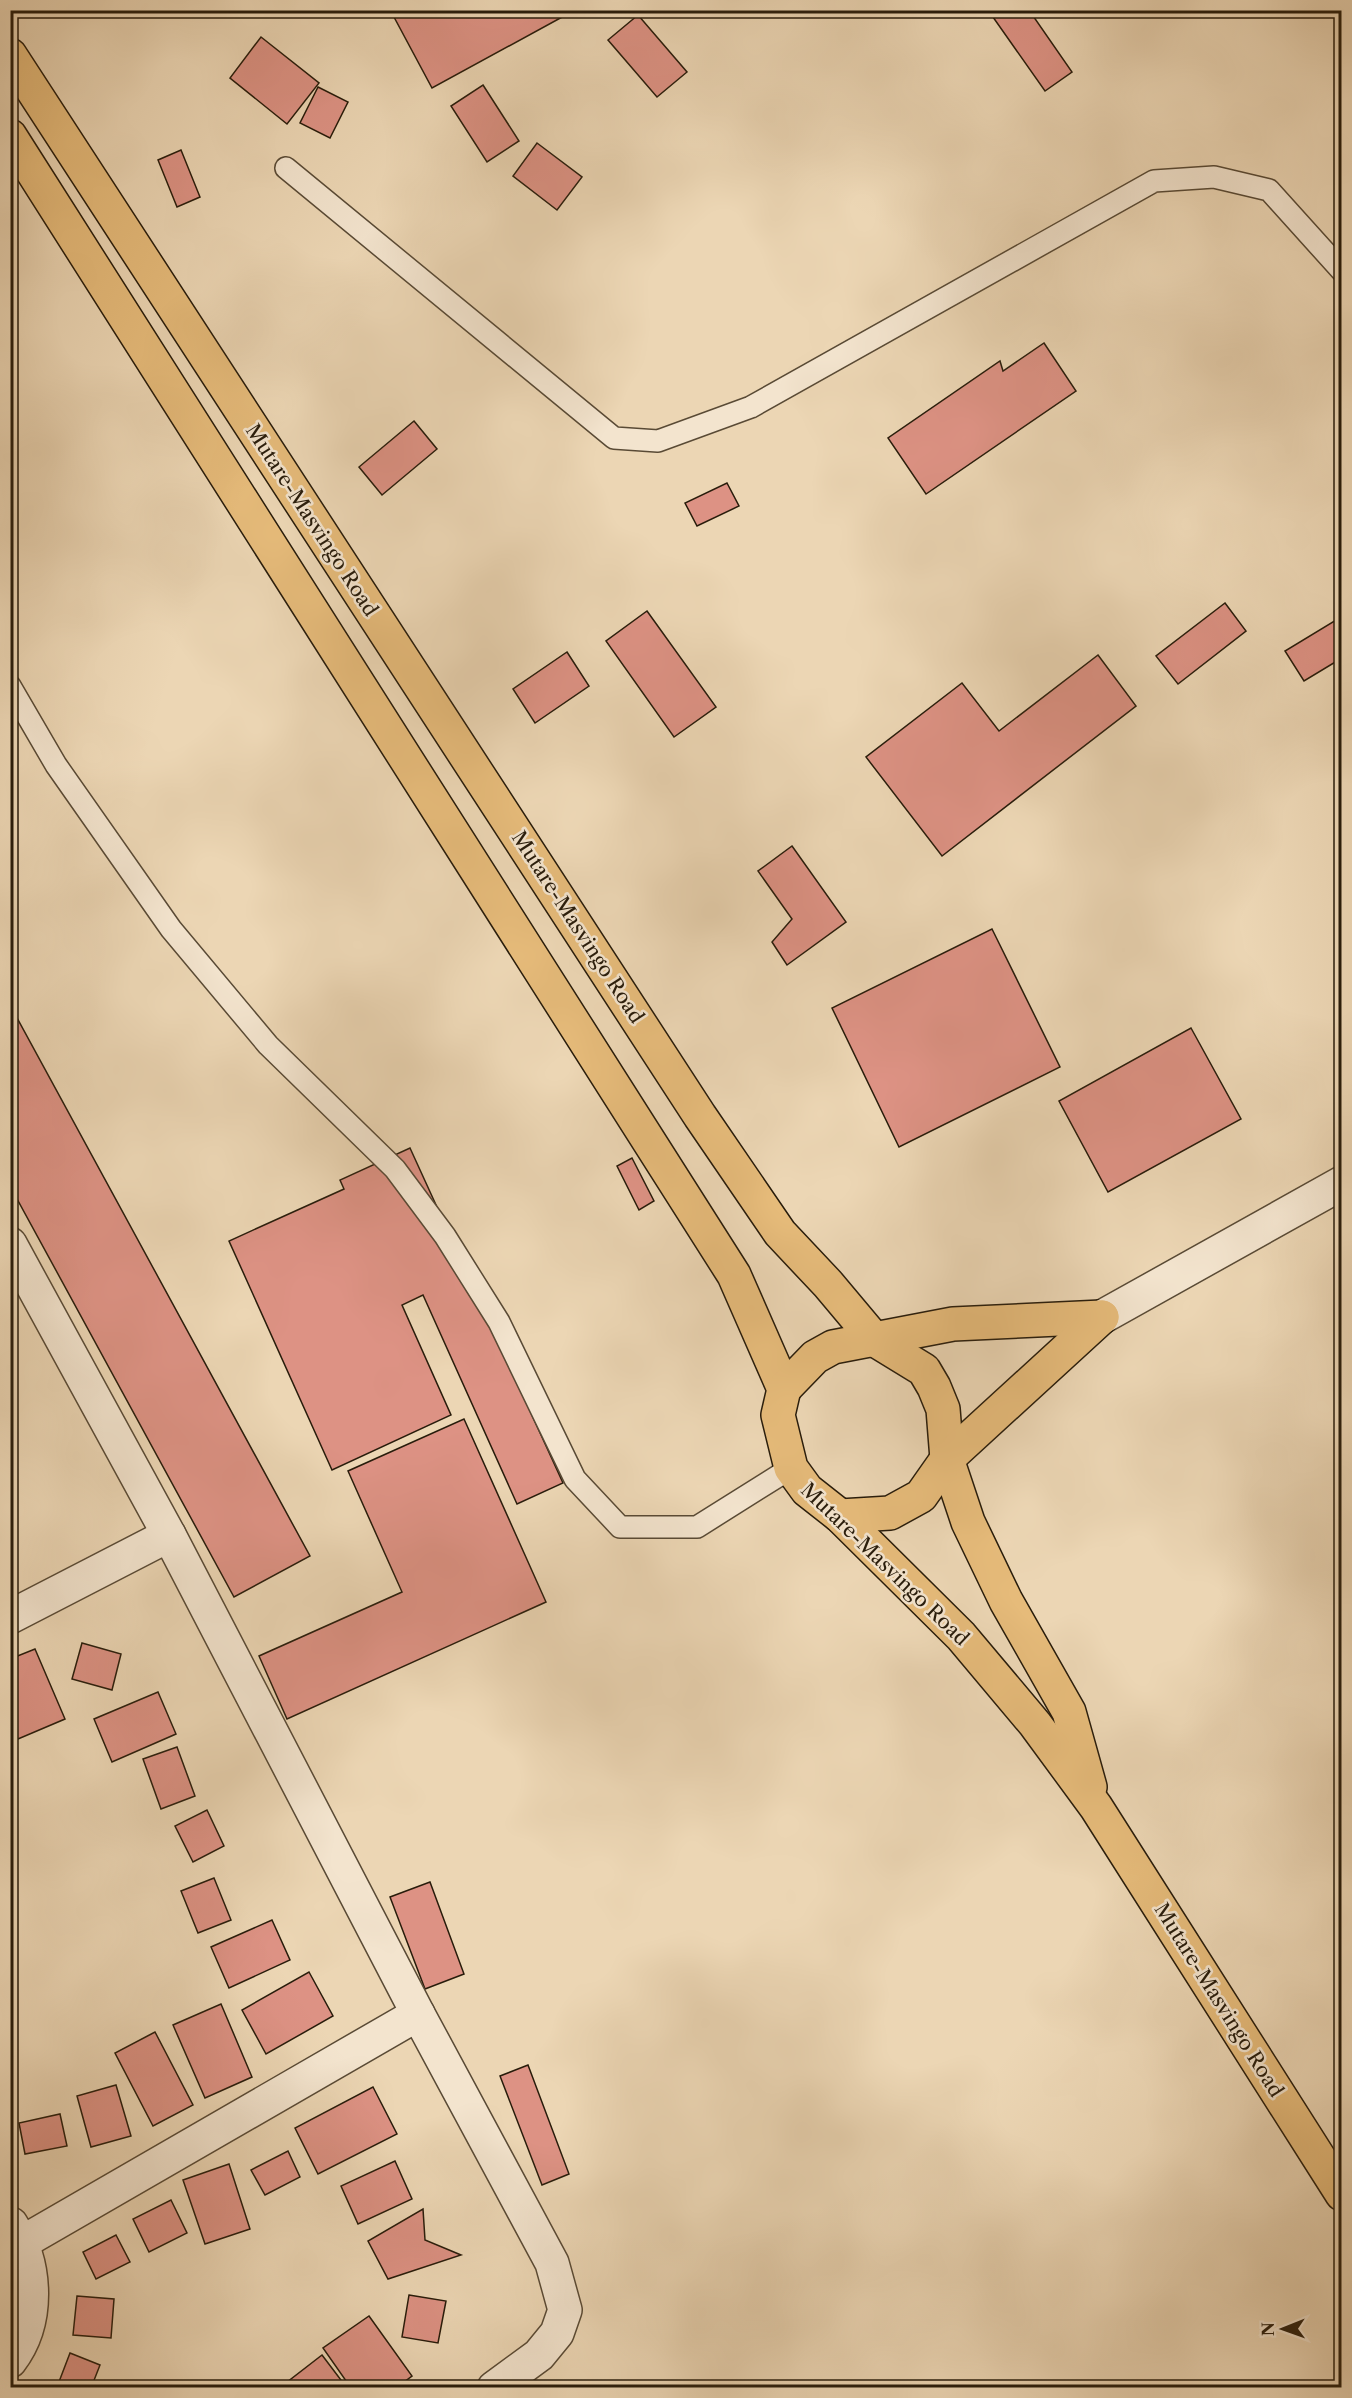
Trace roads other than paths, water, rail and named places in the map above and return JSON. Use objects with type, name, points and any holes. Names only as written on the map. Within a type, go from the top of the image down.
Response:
[{"type":"highway","name":"Mutare-Masvingo Road","points":[[10,55],[700,1116],[780,1233],[828,1284],[875,1340],[924,1370],[943,1409],[948,1460],[968,1522],[1001,1591],[1070,1712],[1096,1807]]},
{"type":"highway","points":[[10,136],[734,1275],[784,1389],[815,1357],[833,1347],[953,1324],[1102,1317]]},
{"type":"highway","points":[[840,1516],[890,1513],[921,1496],[948,1460],[1102,1317]]},
{"type":"highway","name":"Mutare-Masvingo Road","points":[[784,1389],[777,1415],[791,1468],[807,1490],[840,1516],[962,1636],[1035,1724],[1096,1807],[1341,2194]]},
{"type":"street","points":[[1102,1317],[1341,1183]]},
{"type":"street","points":[[10,1244],[169,1535],[418,2014],[552,2263],[566,2310],[557,2333],[539,2355],[494,2388]]},
{"type":"street","points":[[10,1617],[169,1535]]},
{"type":"street","points":[[10,2361],[16,2354],[30,2318],[32,2280],[17,2233],[418,2014]]},
{"type":"lane","points":[[286,168],[614,438],[658,441],[751,407],[1154,180],[1214,177],[1269,190],[1341,271]]},
{"type":"lane","points":[[10,686],[56,765],[171,929],[267,1045],[395,1169],[445,1236],[499,1322],[575,1479],[620,1527],[697,1527],[791,1468]]}]
